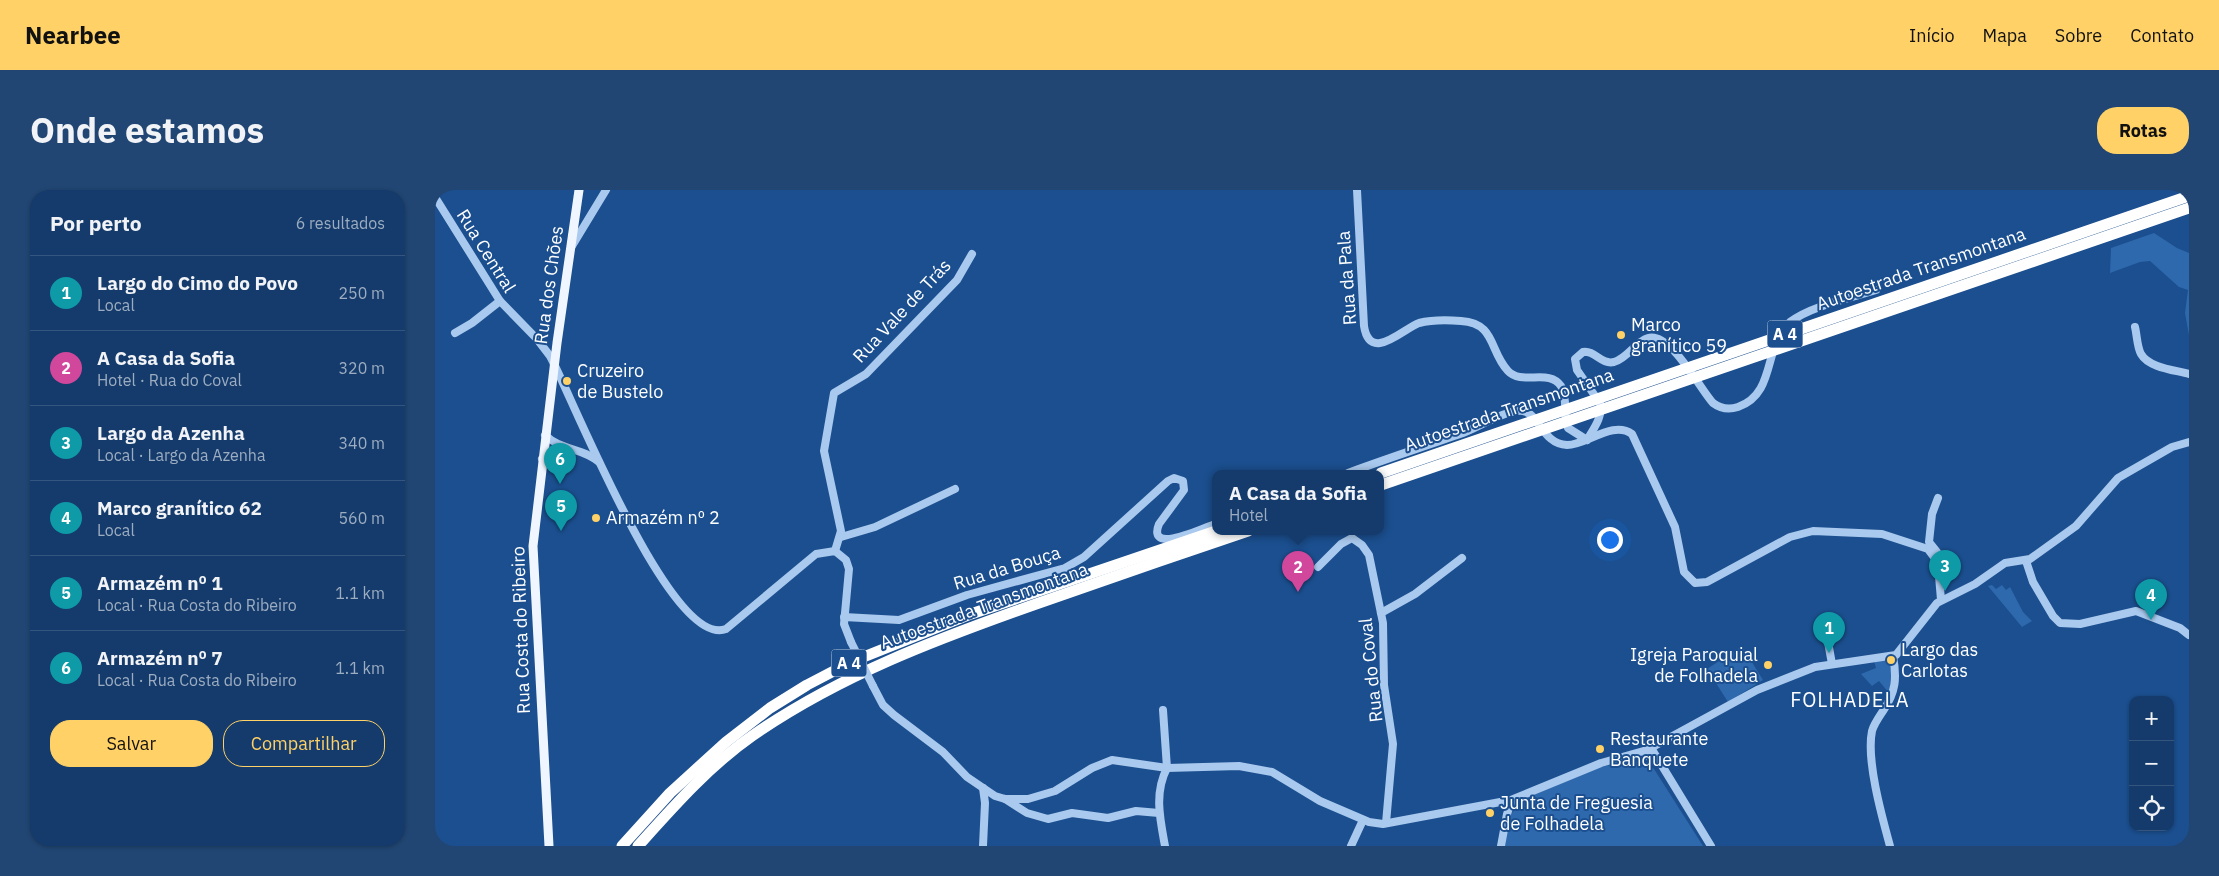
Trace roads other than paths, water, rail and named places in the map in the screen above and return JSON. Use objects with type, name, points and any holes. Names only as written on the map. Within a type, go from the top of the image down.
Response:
[{"type":"highway","name":"Autoestrada Transmontana","points":[[1384,473],[2189,196]]},
{"type":"highway","name":"Autoestrada Transmontana","points":[[1384,484],[2189,208]]},
{"type":"highway","name":"Autoestrada Transmontana","points":[[638,846],[722,760],[751,737],[819,695],[916,647],[1212,533]]},
{"type":"highway","name":"Autoestrada Transmontana","points":[[622,846],[670,793],[726,742],[770,708],[807,685],[851,662],[962,618],[1234,535]]},
{"type":"main road","name":"Rua dos Chões","points":[[552,384],[579,190]]},
{"type":"main road","name":"Rua Costa do Ribeiro","points":[[549,846],[532,561],[542,459],[552,384]]},
{"type":"street","points":[[571,249],[606,190]]},
{"type":"street","name":"Rua da Pala","points":[[1357,190],[1364,326],[1369,337],[1377,342],[1387,342],[1412,326],[1424,322],[1460,321],[1478,325],[1487,332],[1509,373],[1519,377],[1551,379],[1559,385],[1563,391],[1568,428],[1587,440]]},
{"type":"street","name":"Rua Central","points":[[435,198],[500,301],[537,340],[555,365],[636,536],[656,571],[693,618],[714,631],[723,631],[729,628],[816,554],[824,551],[835,551]]},
{"type":"street","name":"Rua Vale de Trás","points":[[841,537],[824,451],[834,393],[866,374],[957,280],[972,254]]},
{"type":"street","points":[[1587,440],[1599,420],[1601,410],[1600,403],[1576,366],[1575,359],[1583,352],[1589,352],[1604,361],[1612,362],[1622,358],[1644,340],[1660,338],[1677,355],[1713,403],[1719,407],[1734,408],[1748,402],[1763,385],[1776,342],[1780,333],[1789,323],[1803,314],[1876,290]]},
{"type":"street","points":[[455,332],[472,323],[500,301]]},
{"type":"street","points":[[2135,327],[2140,351],[2145,358],[2158,365],[2189,374]]},
{"type":"street","points":[[537,340],[547,345],[557,343]]},
{"type":"street","points":[[1356,470],[1518,411],[1530,414],[1547,436],[1557,443],[1572,444],[1618,429],[1632,434],[1675,527],[1684,572],[1688,579],[1699,584],[1713,579],[1790,538],[1813,531],[1882,534],[1928,549],[1937,561]]},
{"type":"street","points":[[545,435],[571,449],[585,453],[601,463]]},
{"type":"street","points":[[1890,846],[1875,782],[1871,736],[1875,724],[1891,699],[1895,688],[1893,656],[1933,606],[1941,600],[1975,584],[2005,563],[2026,561],[2076,526],[2118,478],[2172,447],[2189,442]]},
{"type":"street","points":[[542,459],[556,451],[571,449]]},
{"type":"street","name":"Rua da Bouça","points":[[844,617],[899,620],[967,595],[1069,566],[1087,554],[1174,478],[1183,481],[1184,490],[1159,524],[1157,529],[1164,539],[1180,537],[1212,525]]},
{"type":"street","points":[[955,489],[875,527],[841,537],[835,551],[845,557],[848,566],[845,627],[873,686],[890,712],[943,752],[967,777],[1027,813],[1048,819],[1072,813],[1108,818],[1136,811],[1159,813]]},
{"type":"street","points":[[1939,498],[1932,516],[1929,541],[1930,546],[1937,551],[1941,600]]},
{"type":"street","name":"Rua do Coval","points":[[1318,567],[1343,542],[1350,538],[1355,539],[1369,555],[1381,613],[1384,685],[1393,744],[1386,823]]},
{"type":"street","points":[[1381,613],[1415,594],[1462,558]]},
{"type":"street","points":[[2026,561],[2029,575],[2053,616],[2065,624],[2091,622],[2136,611],[2188,634]]},
{"type":"street","points":[[1829,642],[1831,664]]},
{"type":"street","points":[[1005,799],[1028,799],[1055,791],[1092,768],[1112,760],[1167,768],[1227,765],[1266,770],[1278,775],[1316,799],[1363,820],[1372,823],[1386,823],[1512,800],[1601,763],[1624,756],[1650,752],[1659,744],[1757,690],[1788,678],[1820,666],[1893,656]]},
{"type":"street","points":[[1163,710],[1167,768],[1160,786],[1159,813],[1165,846]]},
{"type":"street","points":[[1650,752],[1659,762],[1711,846]]},
{"type":"street","points":[[983,788],[985,803],[983,846]]},
{"type":"street","points":[[1501,846],[1507,814],[1512,800]]},
{"type":"street","points":[[1351,846],[1363,820]]},
{"type":"place","name":"Marco granítico 59","points":[[1621,335]]},
{"type":"place","name":"Cruzeiro de Bustelo","points":[[567,381]]},
{"type":"place","name":"Armazém nº 7","points":[[560,484]]},
{"type":"place","name":"Armazém nº 2","points":[[596,518]]},
{"type":"place","name":"Armazém nº 1","points":[[561,531]]},
{"type":"place","name":"Largo da Azenha","points":[[1945,591]]},
{"type":"place","name":"A Casa da Sofia","points":[[1298,592]]},
{"type":"place","name":"Marco granítico 62","points":[[2151,620]]},
{"type":"place","name":"Largo do Cimo do Povo","points":[[1829,653]]},
{"type":"place","name":"Largo das Carlotas","points":[[1891,660]]},
{"type":"place","name":"Igreja Paroquial de Folhadela","points":[[1768,665]]},
{"type":"place","name":"Restaurante Banquete","points":[[1600,749]]},
{"type":"place","name":"Junta de Freguesia de Folhadela","points":[[1490,813]]},
{"type":"district","name":"FOLHADELA","points":[[1850,700]]}]
